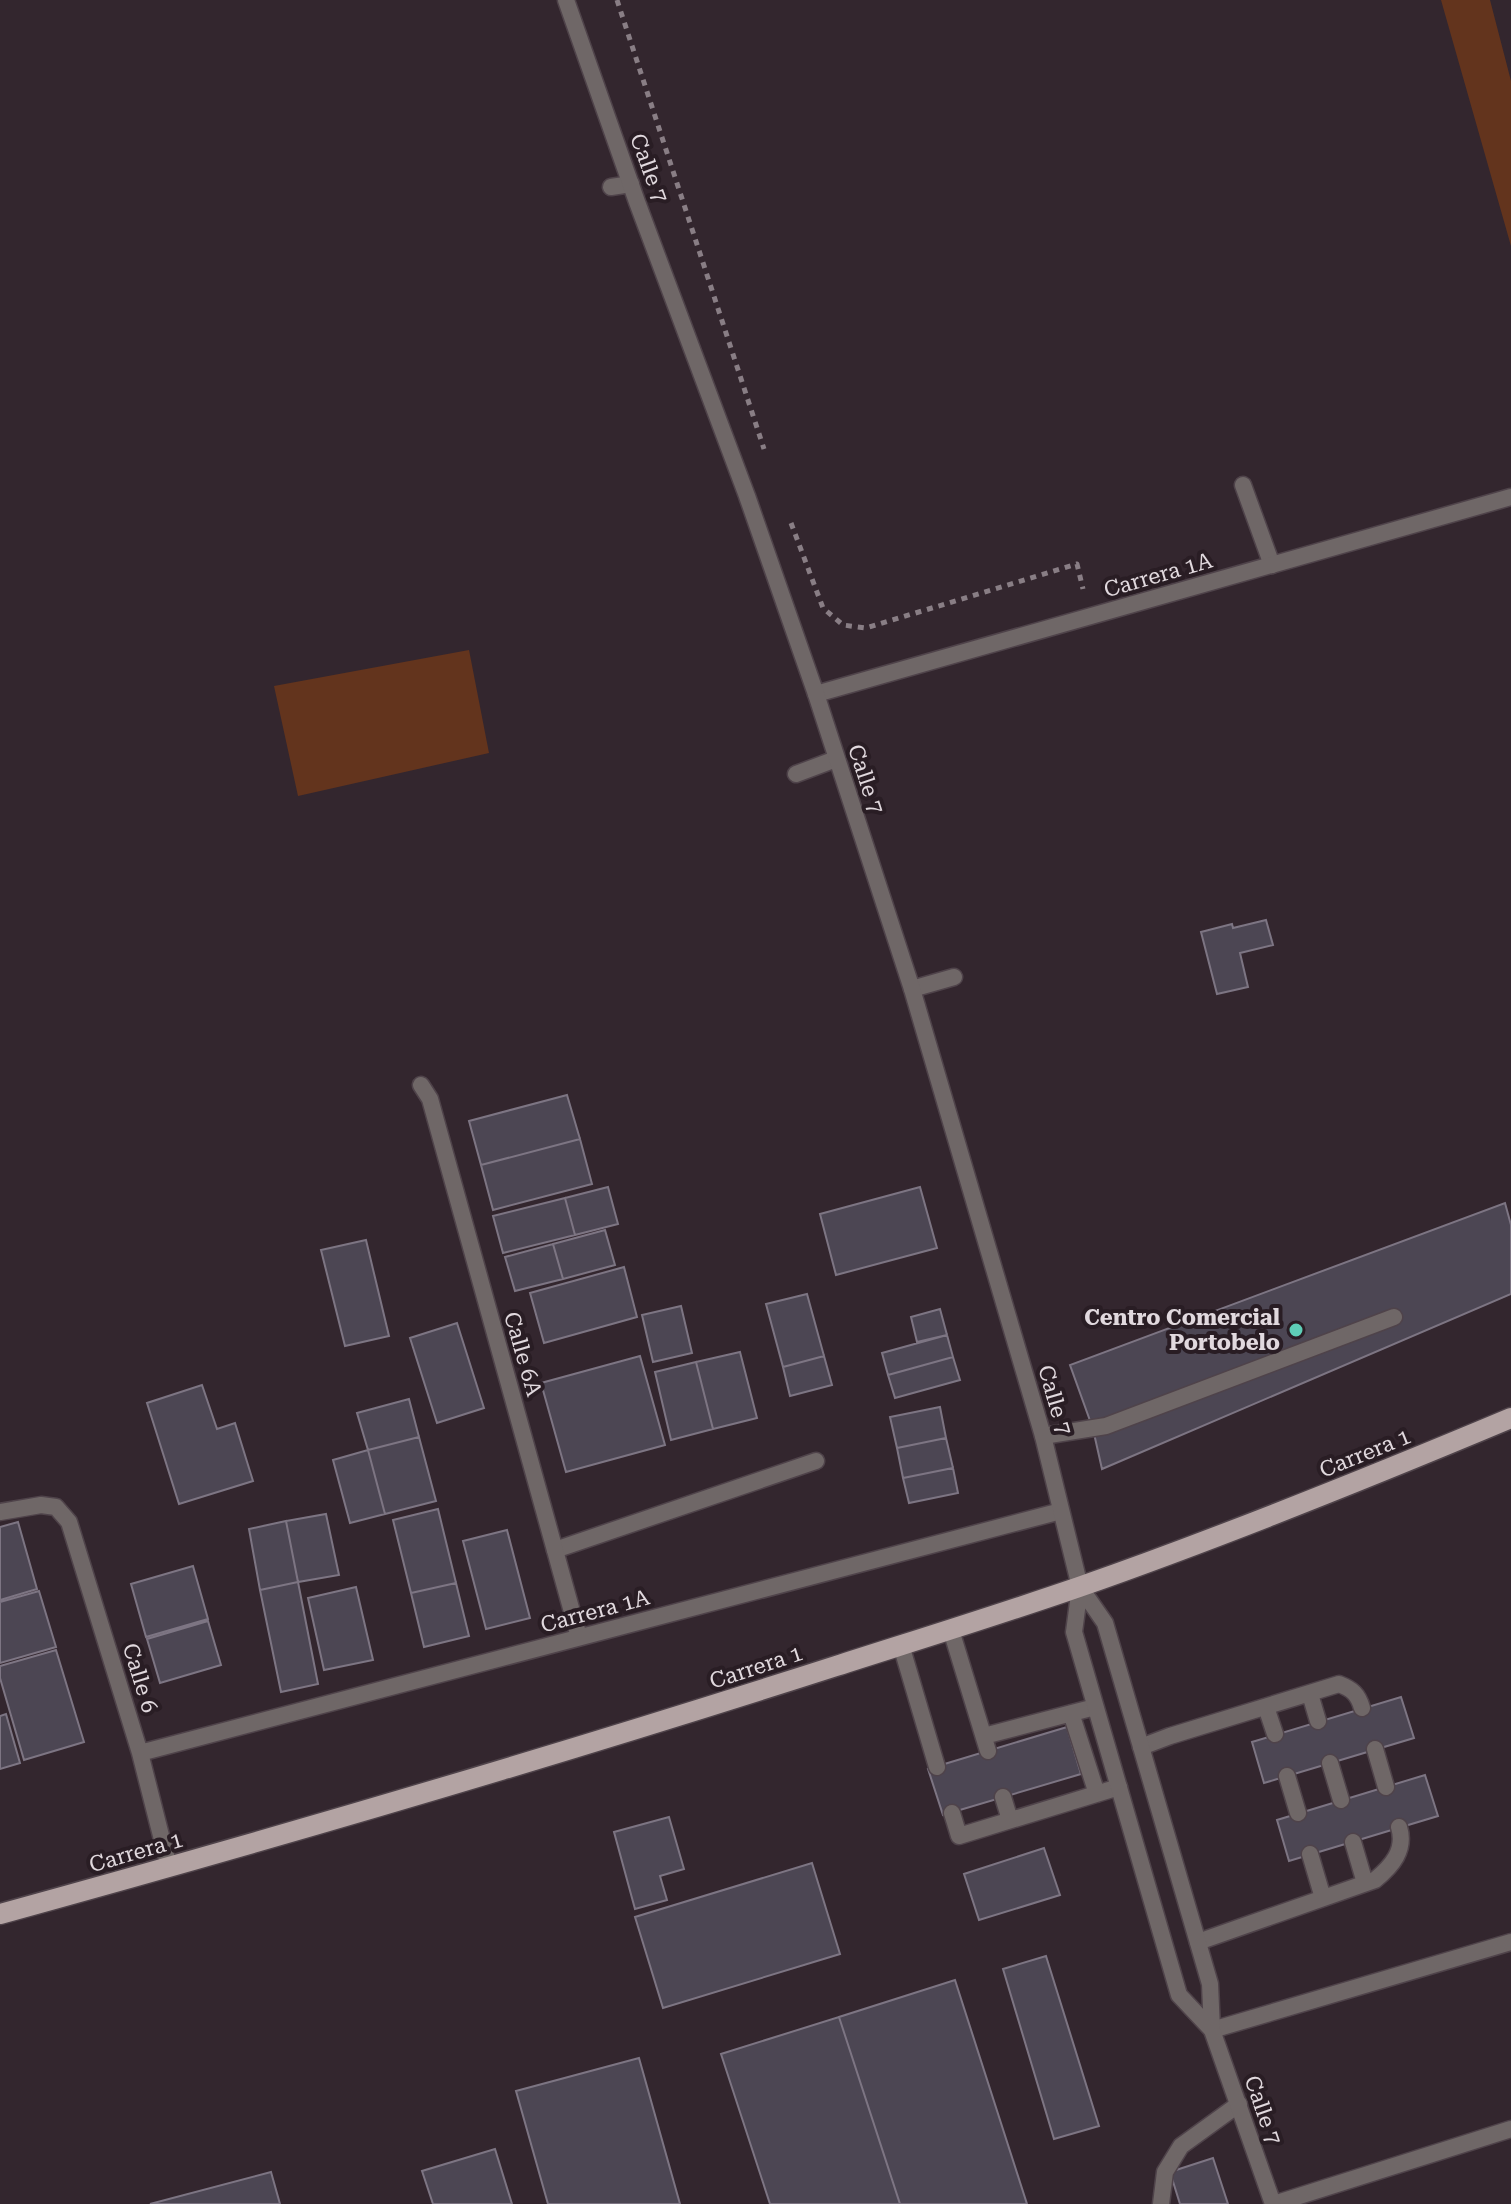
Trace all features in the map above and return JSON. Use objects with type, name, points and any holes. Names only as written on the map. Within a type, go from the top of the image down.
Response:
[{"type":"main road","name":"Carrera 1","points":[[0,1914],[634,1731],[951,1630],[1080,1587],[1343,1489],[1511,1418]]},
{"type":"street","name":"Calle 7","points":[[566,0],[747,496],[816,694],[912,989],[1043,1436],[1080,1587],[1105,1623],[1210,1984],[1212,2030],[1273,2204]]},
{"type":"street","points":[[611,187],[631,184]]},
{"type":"street","points":[[1243,485],[1272,565]]},
{"type":"street","name":"Carrera 1A","points":[[816,694],[1511,497]]},
{"type":"street","points":[[796,774],[836,759]]},
{"type":"street","points":[[912,989],[954,977]]},
{"type":"street","name":"Calle 6A","points":[[414,1084],[430,1099],[579,1637]]},
{"type":"street","points":[[1043,1436],[1106,1426],[1394,1317]]},
{"type":"street","points":[[555,1550],[816,1461]]},
{"type":"street","name":"Calle 6","points":[[0,1512],[41,1505],[56,1507],[69,1522],[140,1753],[169,1867]]},
{"type":"street","name":"Carrera 1A","points":[[140,1753],[1061,1511]]},
{"type":"street","name":"Calle 7","points":[[1080,1587],[1074,1632],[1179,1995],[1212,2030]]},
{"type":"street","points":[[951,1630],[986,1743],[1095,1707]]},
{"type":"street","points":[[901,1645],[937,1767]]},
{"type":"street","points":[[1141,1747],[1339,1684],[1351,1688],[1362,1708]]},
{"type":"street","points":[[1310,1694],[1318,1721]]},
{"type":"street","points":[[1266,1707],[1275,1734]]},
{"type":"street","points":[[1071,1713],[1097,1794]]},
{"type":"street","points":[[1375,1749],[1386,1787]]},
{"type":"street","points":[[1330,1763],[1341,1800]]},
{"type":"street","points":[[1287,1776],[1298,1813]]},
{"type":"street","points":[[952,1813],[959,1836],[1119,1787]]},
{"type":"street","points":[[1003,1797],[1010,1820]]},
{"type":"street","points":[[1198,1942],[1375,1880],[1391,1867],[1399,1851],[1402,1837],[1399,1827]]},
{"type":"street","points":[[1353,1842],[1365,1883]]},
{"type":"street","points":[[1310,1854],[1323,1898]]},
{"type":"street","points":[[1212,2030],[1511,1942]]},
{"type":"street","points":[[1161,2204],[1165,2172],[1181,2146],[1239,2104]]},
{"type":"street","points":[[1273,2204],[1511,2129]]},
{"type":"path","points":[[617,0],[765,452]]},
{"type":"path","points":[[790,522],[823,608],[843,625],[866,628],[1077,564],[1091,617]]},
{"type":"shaded area","points":[[1441,0],[1490,0],[1511,81],[1511,246]]},
{"type":"shaded area","points":[[469,650],[489,753],[298,796],[274,686]]},
{"type":"building","points":[[1266,920],[1273,945],[1240,953],[1248,987],[1217,994],[1201,932]]},
{"type":"building","points":[[567,1095],[580,1139],[481,1165],[469,1121]]},
{"type":"building","points":[[580,1139],[592,1184],[493,1210],[481,1165]]},
{"type":"building","points":[[608,1187],[618,1224],[575,1235],[565,1198]]},
{"type":"building","points":[[920,1187],[937,1248],[836,1275],[820,1214]]},
{"type":"building","points":[[565,1198],[575,1235],[503,1253],[493,1216]]},
{"type":"building","name":"Centro Comercial Portobelo","points":[[1505,1203],[1511,1225],[1511,1294],[1102,1469],[1093,1429],[1070,1365]]},
{"type":"building","points":[[605,1230],[615,1265],[563,1279],[553,1244]]},
{"type":"building","points":[[366,1240],[389,1336],[345,1346],[321,1250]]},
{"type":"building","points":[[553,1244],[563,1279],[515,1291],[505,1257]]},
{"type":"building","points":[[624,1267],[637,1317],[544,1343],[530,1293]]},
{"type":"building","points":[[807,1294],[824,1356],[783,1367],[766,1304]]},
{"type":"building","points":[[681,1306],[692,1353],[653,1362],[642,1315]]},
{"type":"building","points":[[940,1309],[947,1335],[917,1342],[911,1317]]},
{"type":"building","points":[[457,1323],[484,1408],[437,1423],[410,1338]]},
{"type":"building","points":[[947,1335],[953,1357],[888,1375],[882,1353]]},
{"type":"building","points":[[740,1352],[757,1418],[713,1429],[696,1362]]},
{"type":"building","points":[[640,1356],[665,1445],[566,1472],[541,1383]]},
{"type":"building","points":[[824,1356],[832,1385],[790,1396],[783,1367]]},
{"type":"building","points":[[953,1357],[960,1380],[895,1398],[888,1375]]},
{"type":"building","points":[[696,1362],[713,1429],[671,1440],[655,1372]]},
{"type":"building","points":[[202,1385],[217,1429],[235,1423],[253,1481],[179,1504],[147,1403]]},
{"type":"building","points":[[409,1399],[419,1437],[368,1450],[357,1413]]},
{"type":"building","points":[[940,1407],[946,1438],[897,1448],[890,1417]]},
{"type":"building","points":[[419,1437],[436,1501],[385,1514],[368,1450]]},
{"type":"building","points":[[946,1438],[953,1468],[903,1478],[897,1448]]},
{"type":"building","points":[[368,1450],[385,1514],[350,1523],[333,1460]]},
{"type":"building","points":[[953,1468],[958,1493],[909,1503],[903,1478]]},
{"type":"building","points":[[438,1509],[456,1583],[411,1593],[393,1520]]},
{"type":"building","points":[[326,1514],[339,1575],[298,1582],[286,1521]]},
{"type":"building","points":[[286,1521],[298,1582],[260,1590],[249,1529]]},
{"type":"building","points":[[18,1522],[37,1589],[0,1600],[0,1527]]},
{"type":"building","points":[[507,1530],[530,1618],[486,1629],[463,1541]]},
{"type":"building","points":[[193,1566],[208,1619],[146,1637],[131,1584]]},
{"type":"building","points":[[298,1582],[318,1684],[281,1692],[260,1590]]},
{"type":"building","points":[[456,1583],[469,1636],[424,1647],[411,1593]]},
{"type":"building","points":[[356,1587],[373,1660],[324,1670],[308,1598]]},
{"type":"building","points":[[39,1591],[56,1647],[0,1663],[0,1602]]},
{"type":"building","points":[[208,1621],[221,1665],[160,1683],[147,1639]]},
{"type":"building","points":[[56,1650],[84,1742],[24,1760],[0,1678],[0,1666]]},
{"type":"building","points":[[1401,1697],[1414,1738],[1264,1783],[1252,1742]]},
{"type":"building","points":[[6,1714],[20,1763],[0,1769],[0,1716]]},
{"type":"building","points":[[1067,1727],[1081,1774],[943,1815],[928,1769]]},
{"type":"building","points":[[1425,1775],[1438,1816],[1289,1861],[1277,1820]]},
{"type":"building","points":[[669,1817],[684,1869],[660,1876],[667,1900],[635,1909],[614,1832]]},
{"type":"building","points":[[1044,1848],[1060,1895],[979,1920],[964,1874]]},
{"type":"building","points":[[812,1863],[840,1954],[663,2008],[635,1917]]},
{"type":"building","points":[[1046,1956],[1099,2126],[1054,2139],[1003,1969]]},
{"type":"building","points":[[955,1980],[1027,2204],[900,2204],[839,2017]]},
{"type":"building","points":[[839,2017],[900,2204],[770,2204],[721,2054]]},
{"type":"building","points":[[639,2058],[680,2204],[548,2204],[516,2091]]},
{"type":"building","points":[[495,2149],[512,2204],[433,2204],[422,2171]]},
{"type":"building","points":[[1213,2158],[1228,2204],[1180,2204],[1170,2172]]},
{"type":"building","points":[[271,2172],[280,2204],[150,2204]]},
{"type":"place","name":"Centro Comercial Portobelo","points":[[1296,1330]]}]
